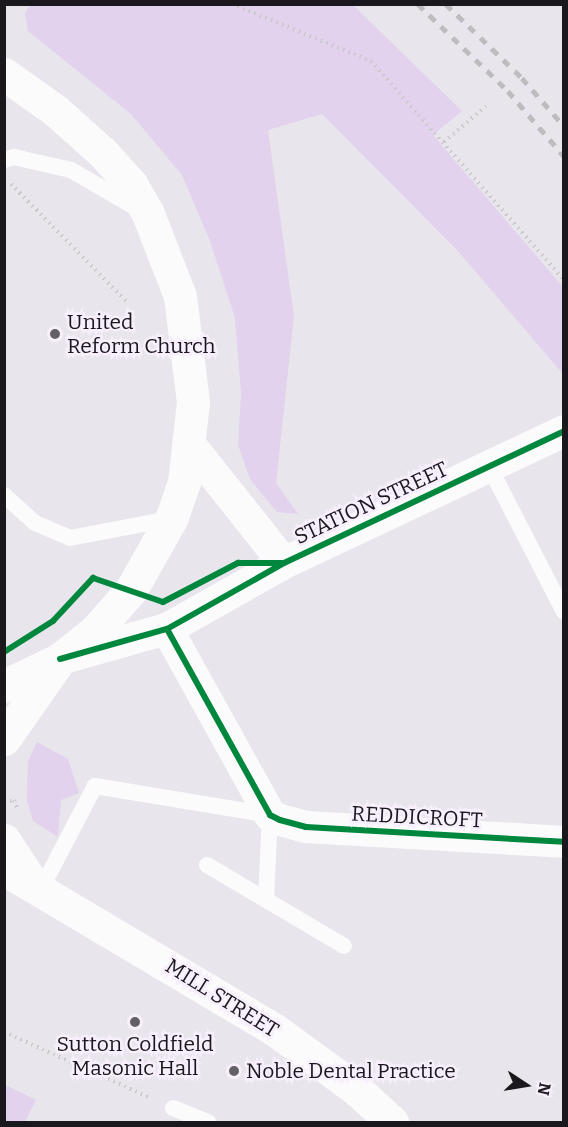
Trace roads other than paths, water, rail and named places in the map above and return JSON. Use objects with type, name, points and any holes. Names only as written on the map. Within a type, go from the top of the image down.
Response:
[{"type":"main road","points":[[4,74],[56,111],[103,153],[131,184],[148,214],[180,296],[193,380],[191,446],[171,519],[131,590],[95,631],[60,659],[4,686]]},
{"type":"main road","points":[[4,739],[60,659]]},
{"type":"main road","name":"MILL STREET","points":[[4,840],[39,893]]},
{"type":"main road","name":"MILL STREET","points":[[4,870],[39,893],[150,953],[275,1030],[356,1089],[392,1122]]},
{"type":"main road","name":"MILL STREET","points":[[4,883],[39,893]]},
{"type":"street","name":"STATION STREET","points":[[60,659],[167,629],[284,562],[564,431]]},
{"type":"street","name":"STATION STREET","points":[[191,446],[284,562]]},
{"type":"street","points":[[167,629],[270,815]]},
{"type":"street","name":"REDDICROFT","points":[[270,815],[306,827],[564,843]]},
{"type":"lane","points":[[4,160],[14,157],[71,170],[148,214]]},
{"type":"lane","points":[[489,466],[564,612]]},
{"type":"lane","points":[[4,495],[35,523],[70,538],[171,519]]},
{"type":"lane","points":[[39,893],[94,786],[270,815],[266,900]]},
{"type":"lane","points":[[207,865],[344,946]]},
{"type":"lane","points":[[173,1108],[208,1122]]},
{"type":"railway","points":[[418,4],[508,91],[564,156]]},
{"type":"railway","points":[[446,4],[522,78],[564,126]]},
{"type":"place","name":"United Reform Church","points":[[55,334]]},
{"type":"place","name":"Sutton Coldfield Masonic Hall","points":[[135,1022]]},
{"type":"place","name":"Noble Dental Practice","points":[[234,1071]]}]
